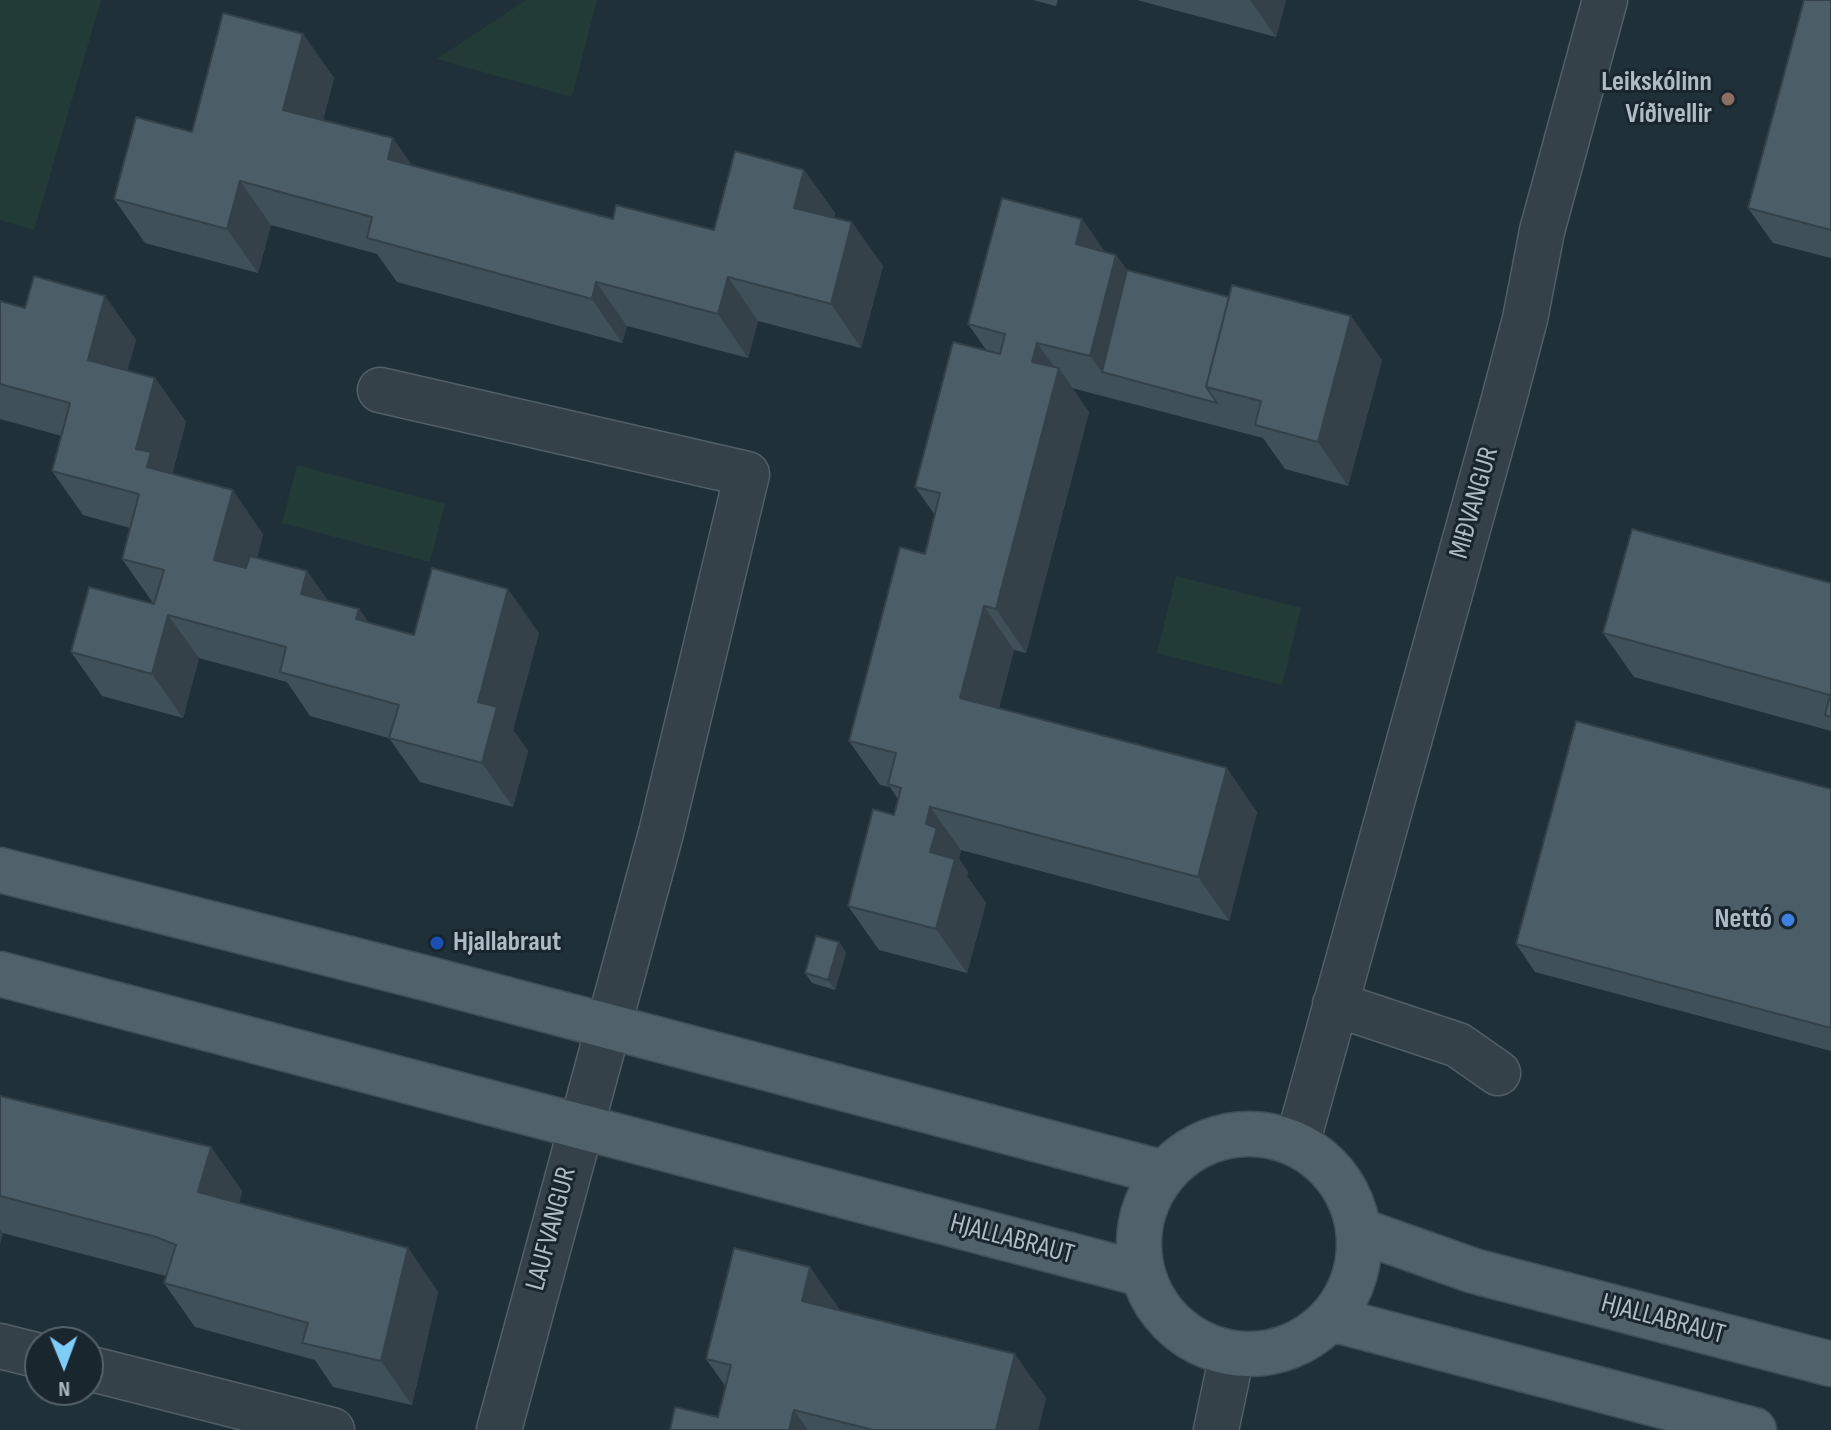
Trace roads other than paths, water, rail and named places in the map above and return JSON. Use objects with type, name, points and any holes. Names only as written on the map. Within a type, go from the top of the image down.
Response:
[{"type":"main road","points":[[0,870],[433,980],[1164,1173]]},
{"type":"main road","name":"HJALLABRAUT","points":[[0,974],[1142,1274]]},
{"type":"main road","points":[[1250,1133],[1297,1144],[1320,1159],[1338,1180],[1352,1204],[1358,1230],[1358,1263],[1347,1294],[1328,1321],[1300,1342],[1267,1353],[1232,1354],[1208,1347],[1186,1335],[1167,1318],[1152,1298],[1142,1274],[1138,1253],[1143,1210],[1164,1173],[1203,1144],[1250,1133]]},
{"type":"main road","name":"HJALLABRAUT","points":[[1358,1230],[1474,1271],[1831,1364]]},
{"type":"main road","points":[[1328,1321],[1343,1322],[1754,1430]]},
{"type":"street","name":"MIÐVANGUR","points":[[1297,1144],[1504,399],[1525,319],[1542,231],[1605,0]]},
{"type":"street","points":[[380,390],[747,474],[661,833],[610,1029]]},
{"type":"street","points":[[1335,1004],[1458,1045],[1498,1073]]},
{"type":"street","name":"LAUFVANGUR","points":[[499,1430],[579,1127],[610,1029]]},
{"type":"street","points":[[0,1346],[24,1352]]},
{"type":"street","points":[[1216,1430],[1232,1354]]},
{"type":"street","points":[[104,1372],[332,1430]]},
{"type":"place","name":"Leikskólinn Víðivellir","points":[[1728,99]]},
{"type":"place","name":"Nettó","points":[[1788,920]]},
{"type":"place","name":"Hjallabraut","points":[[437,943]]}]
